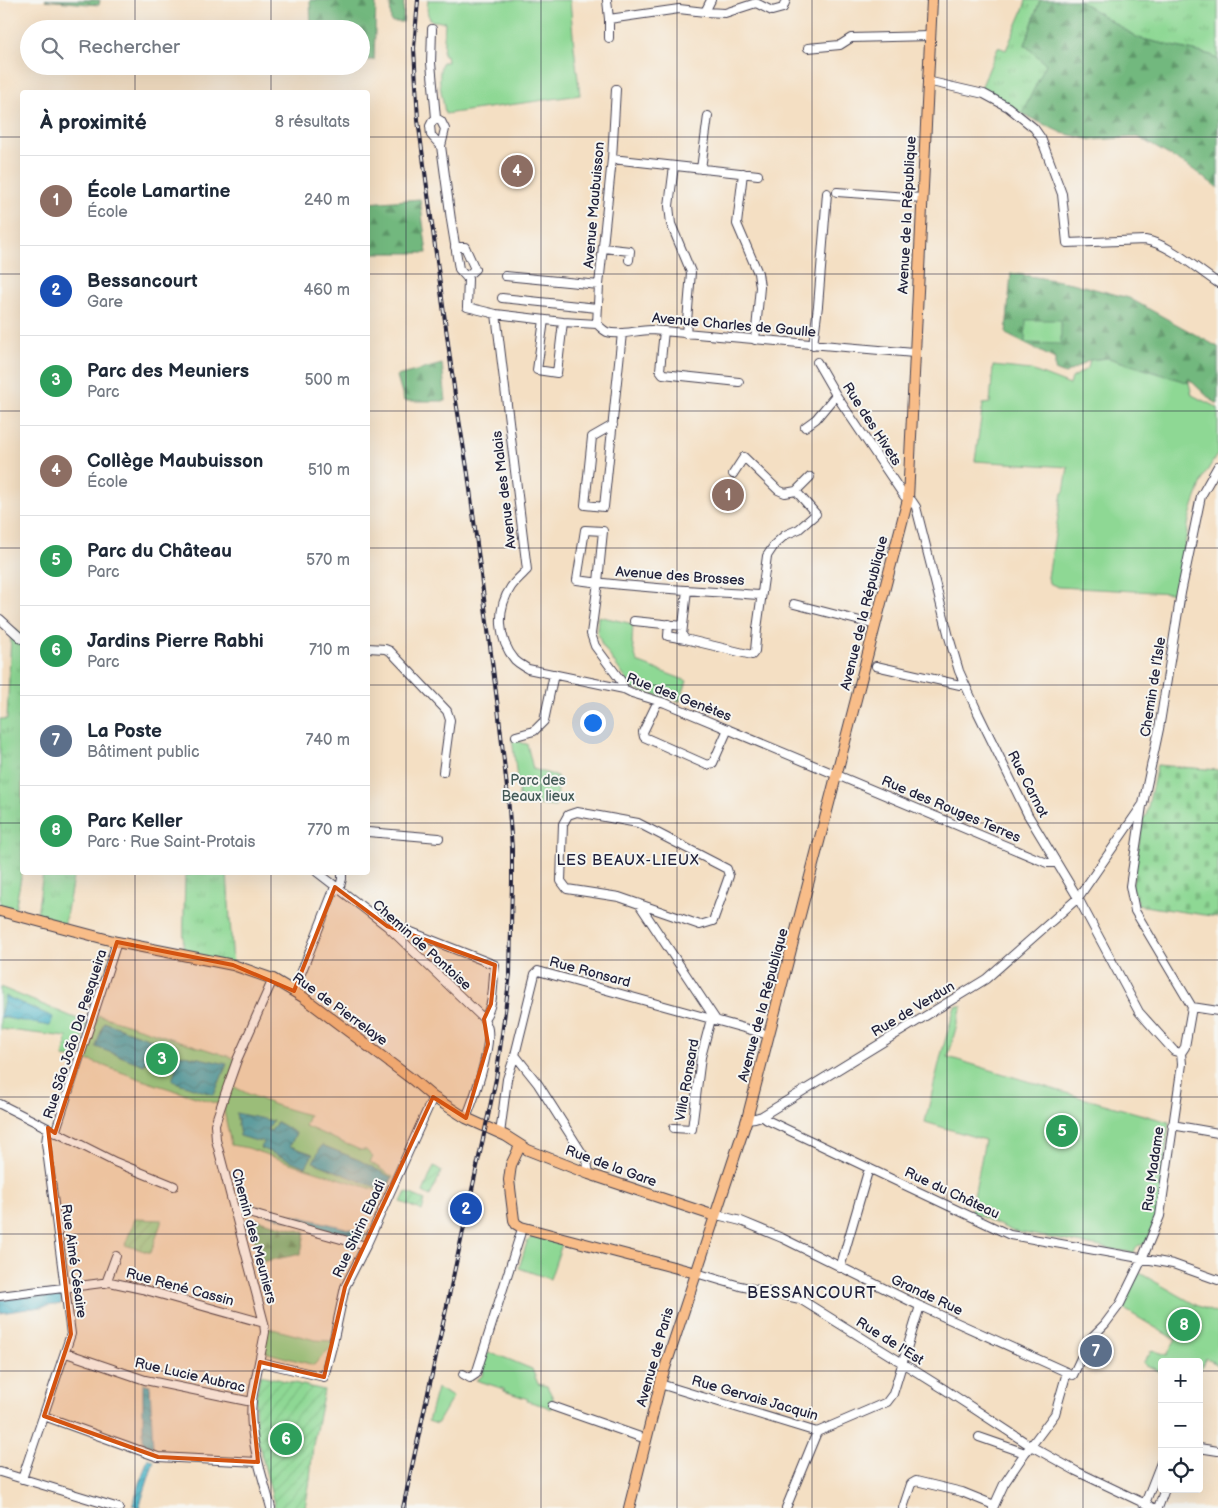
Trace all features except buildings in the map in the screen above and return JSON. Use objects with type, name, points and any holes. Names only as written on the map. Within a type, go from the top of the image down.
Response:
[{"type":"main road","name":"Avenue de la République","points":[[715,1216],[747,1119],[908,499],[932,0]]},
{"type":"main road","name":"Rue de Pierrelaye","points":[[0,911],[117,942],[233,965],[274,979],[294,991],[414,1080],[433,1097],[466,1118],[500,1134]]},
{"type":"main road","name":"Rue de la Gare","points":[[500,1134],[520,1146],[589,1174],[715,1216]]},
{"type":"main road","points":[[520,1146],[512,1165],[509,1180],[516,1224],[696,1273]]},
{"type":"main road","name":"Avenue de Paris","points":[[629,1508],[642,1437],[715,1216]]},
{"type":"street","points":[[607,0],[609,38]]},
{"type":"street","points":[[705,12],[711,0]]},
{"type":"street","points":[[608,19],[679,9],[725,13],[756,2],[772,11],[783,8],[786,0]]},
{"type":"street","points":[[432,29],[431,63],[436,118],[430,126],[431,135],[441,146]]},
{"type":"street","points":[[808,48],[840,46],[851,38],[930,36]]},
{"type":"street","points":[[928,82],[984,94],[1008,107],[1034,128],[1038,133],[1062,194],[1067,244],[1145,240],[1153,242],[1166,248],[1218,283]]},
{"type":"street","name":"Avenue Maubuisson","points":[[597,324],[599,285],[612,159],[616,89]]},
{"type":"street","points":[[701,169],[708,116]]},
{"type":"street","points":[[436,118],[441,121],[445,129],[441,146],[459,269],[466,277],[475,269],[465,247],[456,247]]},
{"type":"street","points":[[612,159],[758,175]]},
{"type":"street","points":[[674,166],[669,206],[671,224],[691,272],[686,334]]},
{"type":"street","points":[[743,173],[737,224],[758,273],[760,287],[755,340]]},
{"type":"street","points":[[837,192],[922,198]]},
{"type":"street","points":[[813,345],[827,193]]},
{"type":"street","points":[[603,248],[630,251],[629,260]]},
{"type":"street","points":[[505,276],[599,285]]},
{"type":"street","name":"Avenue Charles de Gaulle","points":[[466,277],[468,280],[467,307],[496,314],[597,324],[605,331],[622,333],[650,330],[914,353]]},
{"type":"street","points":[[502,298],[597,308]]},
{"type":"street","name":"Avenue des Malais","points":[[496,314],[527,570],[511,587],[501,611],[504,642],[511,653]]},
{"type":"street","points":[[544,320],[537,370],[557,373],[563,322]]},
{"type":"street","points":[[664,331],[660,370],[663,374],[739,382]]},
{"type":"street","points":[[613,425],[592,438],[585,505],[604,507],[613,425],[622,333]]},
{"type":"street","name":"Rue des Hivets","points":[[817,362],[836,395],[904,496],[908,499]]},
{"type":"street","points":[[805,427],[816,419],[836,395]]},
{"type":"street","points":[[733,474],[744,457],[778,490],[785,493],[796,491],[810,476]]},
{"type":"street","name":"Chemin de l’Isle","points":[[1078,898],[1142,804],[1151,773],[1181,593],[1201,496],[1218,466]]},
{"type":"street","points":[[669,624],[668,636],[752,656],[755,651],[767,556],[775,544],[786,535],[799,529],[816,514],[796,491]]},
{"type":"street","name":"Rue Carnot","points":[[908,499],[916,507],[959,671],[1028,815],[1078,898],[1139,1012],[1174,1051],[1181,1053]]},
{"type":"street","points":[[905,511],[918,515]]},
{"type":"street","name":"Avenue des Brosses","points":[[624,688],[621,681],[595,646],[591,634],[598,582],[603,531],[585,530],[578,580],[598,582],[687,590],[761,595]]},
{"type":"street","points":[[684,639],[682,635],[687,590]]},
{"type":"street","points":[[794,604],[876,625]]},
{"type":"street","points":[[0,619],[20,637]]},
{"type":"street","points":[[634,621],[683,626]]},
{"type":"street","points":[[370,648],[390,651],[448,711],[450,720],[443,772]]},
{"type":"street","name":"Rue des Genètes","points":[[511,653],[517,662],[528,668],[624,688],[632,693],[658,701],[837,775]]},
{"type":"street","points":[[876,666],[965,685]]},
{"type":"street","points":[[516,736],[534,731],[544,721],[554,674]]},
{"type":"street","points":[[658,701],[643,732],[644,737],[708,765],[713,763],[728,729]]},
{"type":"street","name":"Rue des Rouges Terres","points":[[837,775],[1047,863],[1056,863]]},
{"type":"street","points":[[1142,804],[1130,886],[1135,910],[1192,1007],[1218,1011]]},
{"type":"street","points":[[639,904],[700,925],[713,921],[729,876],[727,869],[638,823],[577,812],[568,815],[563,824],[561,881],[567,889],[620,897],[639,904],[714,1019]]},
{"type":"street","points":[[370,832],[439,838]]},
{"type":"street","name":"Chemin de Pontoise","points":[[321,875],[387,926],[484,1020]]},
{"type":"street","points":[[294,991],[342,879],[342,875]]},
{"type":"street","name":"Rue de Verdun","points":[[747,1119],[762,1116],[986,979],[1078,898]]},
{"type":"street","points":[[387,926],[406,930],[495,965],[491,1004],[484,1020],[488,1029],[488,1044],[474,1097],[466,1118]]},
{"type":"street","name":"Rue São João Da Pesqueira","points":[[55,1133],[117,942]]},
{"type":"street","name":"Rue Ronsard","points":[[500,1134],[507,1079],[515,1055],[535,974],[538,971],[769,1035]]},
{"type":"street","name":"Chemin des Meuniers","points":[[271,1508],[253,1437],[252,1402],[265,1332],[264,1323],[216,1140],[215,1124],[237,1060],[274,979]]},
{"type":"street","name":"Rue Madame","points":[[994,1507],[1004,1484],[1056,1411],[1069,1374],[1090,1339],[1105,1324],[1120,1304],[1160,1216],[1182,1064],[1181,1053],[1185,1047],[1192,1007]]},
{"type":"street","name":"Villa Ronsard","points":[[674,1128],[692,1129],[701,1057],[714,1019]]},
{"type":"street","points":[[515,1055],[538,1084],[587,1161],[589,1174]]},
{"type":"street","name":"Rue Shirin Ebadi","points":[[260,1362],[324,1377],[345,1286],[366,1246],[433,1097]]},
{"type":"street","points":[[0,1104],[115,1162],[174,1186]]},
{"type":"street","name":"Rue du Château","points":[[762,1116],[1010,1235],[1142,1259],[1147,1258],[1173,1264],[1218,1280]]},
{"type":"street","points":[[1172,1125],[1218,1133]]},
{"type":"street","name":"Rue Aimé Césaire","points":[[22,1479],[71,1334],[46,1143],[48,1128]]},
{"type":"street","points":[[840,1268],[869,1168]]},
{"type":"street","points":[[234,1209],[366,1246]]},
{"type":"street","name":"Grande Rue","points":[[715,1216],[750,1225],[782,1238],[920,1306],[1069,1374]]},
{"type":"street","points":[[473,1375],[485,1350],[521,1232],[526,1228]]},
{"type":"street","points":[[106,1283],[116,1256]]},
{"type":"street","name":"Rue de l'Est","points":[[696,1273],[740,1286],[800,1299],[1031,1446],[1076,1471],[1152,1507]]},
{"type":"street","name":"Rue René Cassin","points":[[0,1296],[110,1282],[264,1323]]},
{"type":"street","name":"Rue Gervais Jacquin","points":[[660,1384],[817,1432],[887,1402],[893,1394],[920,1306]]},
{"type":"street","name":"Rue Lucie Aubrac","points":[[66,1353],[145,1380],[252,1402]]},
{"type":"street","points":[[552,1406],[642,1437]]},
{"type":"street","points":[[44,1416],[158,1457],[258,1462]]},
{"type":"street","points":[[786,1508],[817,1432]]},
{"type":"street","points":[[979,1437],[1025,1453]]},
{"type":"street","points":[[1203,1449],[1218,1451]]},
{"type":"street","points":[[0,1472],[119,1508]]},
{"type":"street","points":[[1152,1507],[1146,1501],[1158,1474]]},
{"type":"street","points":[[904,1508],[911,1484],[916,1480],[962,1492],[994,1507]]},
{"type":"street","points":[[1158,1508],[1164,1493]]},
{"type":"highlighted area","points":[[335,887],[387,926],[495,965],[491,1004],[484,1019],[488,1044],[466,1118],[433,1097],[345,1287],[324,1377],[260,1362],[252,1402],[258,1462],[158,1457],[44,1416],[71,1334],[48,1128],[55,1133],[117,942],[233,965],[294,991]]},
{"type":"green space","points":[[45,0],[100,0],[99,5]]},
{"type":"green space","points":[[310,0],[376,0],[374,60],[370,60],[370,20],[311,20]]},
{"type":"green space","points":[[390,0],[404,0],[403,22],[391,22]]},
{"type":"green space","points":[[428,0],[570,0],[580,95],[445,114],[440,88],[440,69],[442,62],[447,62],[446,55],[443,55],[445,22],[432,21],[430,19],[427,11]]},
{"type":"green space","points":[[1026,0],[1040,0],[1025,45],[1047,64],[1022,114],[979,93],[998,47],[1006,50]]},
{"type":"green space","points":[[1040,0],[1078,0],[1138,38],[1211,55],[1218,60],[1218,188],[1191,168],[1138,137],[1092,140],[1062,133],[1022,114],[1046,64],[1025,45]]},
{"type":"green space","points":[[1078,0],[1218,0],[1218,60],[1211,55],[1138,38]]},
{"type":"green space","points":[[420,199],[427,253],[370,253],[370,203]]},
{"type":"green space","points":[[1011,273],[1072,283],[1129,298],[1218,347],[1218,404],[1189,379],[1189,383],[1108,358],[1090,360],[1065,374],[1055,370],[1055,359],[1006,334]]},
{"type":"green space","points":[[1026,320],[1061,320],[1061,344],[1025,343]]},
{"type":"green space","points":[[1108,358],[1189,383],[1192,395],[1218,408],[1218,453],[1204,476],[1193,506],[1178,587],[1173,590],[1173,593],[1058,587],[1049,583],[1048,577],[1068,467],[975,461],[983,404],[990,403],[993,366],[1031,370],[1070,385],[1072,378],[1088,368],[1090,360]]},
{"type":"green space","points":[[442,364],[446,401],[404,401],[397,376]]},
{"type":"green space","points":[[598,616],[633,624],[632,643],[637,662],[687,681],[680,701],[633,689],[602,645],[597,631]]},
{"type":"green space","points":[[16,630],[20,633],[21,875],[14,915],[0,911],[0,719],[7,719],[11,636]]},
{"type":"green space","name":"Parc des Beaux lieux","points":[[516,737],[521,743],[527,744],[533,769],[557,776],[558,797],[555,807],[520,803],[512,738]]},
{"type":"green space","points":[[1157,765],[1218,770],[1218,917],[1137,905],[1138,900],[1135,898],[1132,888],[1143,818],[1146,816]]},
{"type":"green space","points":[[43,875],[74,875],[64,927],[36,921]]},
{"type":"green space","points":[[227,875],[233,965],[183,957],[185,876]]},
{"type":"green space","points":[[0,987],[87,1023],[78,1059],[63,1057],[67,1037],[0,1029]]},
{"type":"green space","points":[[955,1006],[962,1006],[948,1057],[1169,1122],[1159,1215],[1144,1245],[1137,1246],[1134,1253],[1012,1231],[971,1212],[985,1140],[925,1122]]},
{"type":"green space","points":[[98,1015],[240,1060],[229,1084],[268,1102],[309,1115],[305,1126],[360,1150],[366,1150],[373,1157],[370,1162],[393,1177],[385,1193],[248,1148],[231,1145],[224,1111],[228,1087],[221,1105],[148,1082],[85,1059]]},
{"type":"green space","points":[[434,1166],[442,1171],[430,1196],[423,1192]]},
{"type":"green space","points":[[406,1192],[425,1200],[422,1211],[401,1202]]},
{"type":"green space","points":[[247,1217],[305,1232],[301,1254],[261,1262]]},
{"type":"green space","points":[[135,1219],[162,1220],[151,1253],[125,1245]]},
{"type":"green space","points":[[533,1236],[562,1244],[550,1279],[519,1268],[527,1242]]},
{"type":"green space","points":[[1138,1272],[1196,1305],[1218,1314],[1218,1365],[1206,1358],[1203,1364],[1203,1358],[1158,1358],[1158,1371],[1143,1363],[1152,1350],[1167,1355],[1176,1340],[1119,1306]]},
{"type":"green space","points":[[265,1327],[315,1340],[332,1341],[332,1346],[314,1365],[268,1353],[264,1351]]},
{"type":"green space","points":[[488,1353],[532,1369],[538,1384],[547,1386],[553,1398],[551,1409],[527,1401],[528,1399],[504,1391],[504,1389],[476,1380],[484,1372],[481,1369]]},
{"type":"green space","points":[[260,1375],[324,1390],[313,1445],[305,1508],[275,1508],[256,1433],[255,1402]]},
{"type":"green space","points":[[437,1388],[453,1397],[437,1424],[428,1421]]},
{"type":"water","points":[[5,996],[53,1017],[50,1026],[0,1017]]},
{"type":"water","points":[[104,1022],[153,1040],[144,1065],[96,1047]]},
{"type":"water","points":[[180,1054],[227,1064],[214,1095],[172,1081]]},
{"type":"water","points":[[236,1113],[273,1121],[267,1130],[271,1131],[277,1122],[296,1133],[290,1146],[313,1154],[306,1167],[260,1148],[264,1143],[261,1140],[260,1142],[240,1136]]},
{"type":"water","points":[[322,1145],[359,1160],[392,1178],[385,1191],[313,1162]]},
{"type":"water","points":[[248,1204],[366,1233],[363,1241],[247,1209]]},
{"type":"water","points":[[61,1293],[61,1304],[0,1313],[0,1300]]},
{"type":"water","points":[[143,1384],[150,1385],[153,1449],[143,1446]]},
{"type":"water","points":[[148,1458],[154,1461],[139,1508],[133,1505]]},
{"type":"railway","points":[[403,1508],[496,1079],[510,974],[512,881],[512,848],[508,797],[498,708],[468,474],[455,395],[418,120],[414,48],[418,0]]},
{"type":"place","name":"Collège Maubuisson","points":[[517,171]]},
{"type":"place","name":"École Lamartine","points":[[728,495]]},
{"type":"place","name":"Parc des Meuniers","points":[[162,1059]]},
{"type":"place","name":"Parc du Château","points":[[1062,1131]]},
{"type":"place","name":"Bessancourt","points":[[466,1209]]},
{"type":"place","name":"Parc Keller","points":[[1184,1325]]},
{"type":"place","name":"La Poste","points":[[1096,1351]]},
{"type":"place","name":"Jardins Pierre Rabhi","points":[[286,1439]]},
{"type":"district","name":"LES BEAUX-LIEUX","points":[[628,860]]},
{"type":"district","name":"BESSANCOURT","points":[[812,1293]]}]
